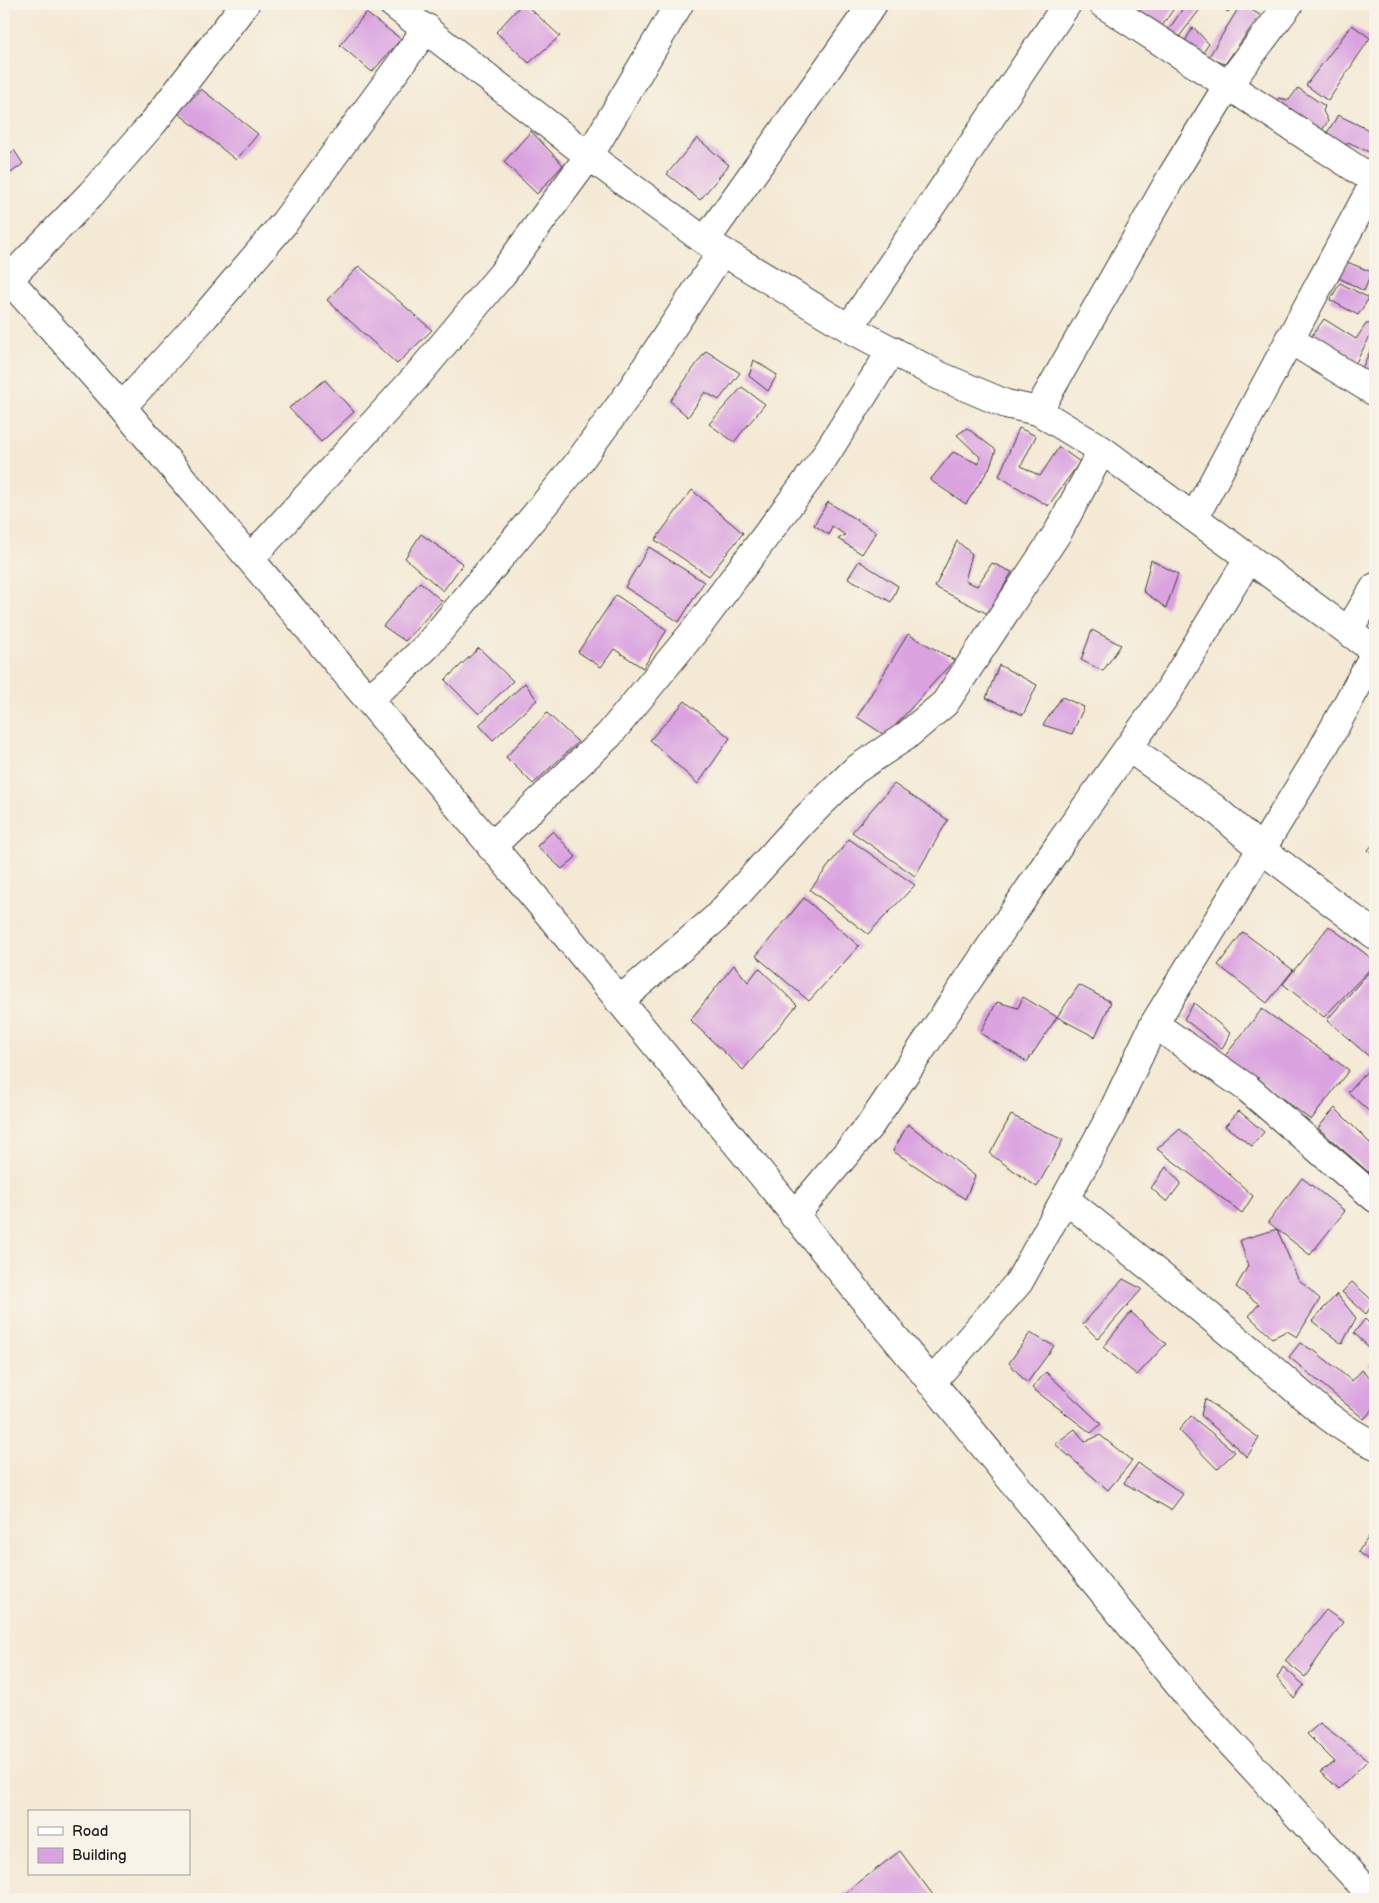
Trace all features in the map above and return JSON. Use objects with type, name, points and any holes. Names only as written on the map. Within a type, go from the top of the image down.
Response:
[{"type":"street","points":[[245,4],[147,130],[91,194],[6,276],[122,407],[368,698],[619,1001],[1193,1702],[1375,1899]]},
{"type":"street","points":[[394,4],[589,156],[713,246],[849,328],[940,376],[998,401],[1038,412],[1102,450],[1349,630],[1375,652],[1321,752],[1260,848],[1154,1024],[1110,1117],[1019,1282],[931,1382]]},
{"type":"street","points":[[250,559],[460,327],[589,156],[680,4]]},
{"type":"street","points":[[368,698],[395,677],[427,646],[575,467],[629,393],[713,246],[873,4]]},
{"type":"street","points":[[849,328],[1067,4]]},
{"type":"street","points":[[1103,4],[1375,181],[1194,518]]},
{"type":"street","points":[[1038,412],[1173,174],[1228,85],[1289,4]]},
{"type":"street","points":[[122,407],[205,316],[284,223],[427,28]]},
{"type":"street","points":[[1289,339],[1375,392]]},
{"type":"street","points":[[491,847],[609,735],[696,629],[765,533],[821,462],[892,350]]},
{"type":"street","points":[[619,1001],[716,918],[803,821],[855,770],[906,736],[945,703],[1058,532],[1102,450]]},
{"type":"street","points":[[794,1216],[872,1124],[1061,842],[1168,692],[1249,558]]},
{"type":"street","points":[[1349,630],[1375,587]]},
{"type":"street","points":[[1129,748],[1214,808],[1260,848],[1375,935]]},
{"type":"street","points":[[1154,1024],[1247,1088],[1375,1198]]},
{"type":"street","points":[[1065,1199],[1150,1266],[1356,1437],[1375,1445]]},
{"type":"building","points":[[522,4],[525,4],[560,36],[529,63],[496,32]]},
{"type":"building","points":[[1124,4],[1177,4],[1160,29]]},
{"type":"building","points":[[1186,4],[1204,4],[1175,42],[1165,35]]},
{"type":"building","points":[[1218,4],[1234,4],[1228,12]]},
{"type":"building","points":[[1241,4],[1260,15],[1225,64],[1208,58]]},
{"type":"building","points":[[366,13],[401,39],[372,72],[340,45]]},
{"type":"building","points":[[1352,25],[1370,38],[1328,101],[1306,85]]},
{"type":"building","points":[[1193,27],[1209,44],[1199,58],[1182,47]]},
{"type":"building","points":[[1298,88],[1325,106],[1323,111],[1328,121],[1317,138],[1271,107],[1279,98],[1289,100]]},
{"type":"building","points":[[201,89],[258,134],[236,160],[178,113]]},
{"type":"building","points":[[1338,115],[1375,133],[1373,154],[1348,142],[1341,153],[1322,141]]},
{"type":"building","points":[[531,131],[563,165],[537,194],[504,162]]},
{"type":"building","points":[[697,138],[729,165],[700,200],[667,174]]},
{"type":"building","points":[[14,150],[23,164],[4,178],[4,160]]},
{"type":"building","points":[[1347,262],[1372,272],[1364,291],[1339,278]]},
{"type":"building","points":[[359,266],[432,330],[397,364],[327,300]]},
{"type":"building","points":[[1340,283],[1369,298],[1358,315],[1330,300]]},
{"type":"building","points":[[1324,319],[1356,339],[1366,324],[1375,323],[1375,327],[1354,366],[1311,337]]},
{"type":"building","points":[[1375,340],[1375,376],[1361,371]]},
{"type":"building","points":[[706,351],[740,373],[719,400],[705,392],[688,417],[670,401]]},
{"type":"building","points":[[754,360],[777,375],[768,391],[749,376]]},
{"type":"building","points":[[325,380],[354,412],[321,442],[289,408]]},
{"type":"building","points":[[742,387],[765,404],[734,442],[709,424]]},
{"type":"building","points":[[967,428],[996,450],[989,469],[966,504],[930,480],[953,452],[979,464],[980,457],[957,435]]},
{"type":"building","points":[[1019,428],[1036,436],[1021,466],[1040,476],[1059,447],[1080,462],[1048,506],[999,476]]},
{"type":"building","points":[[692,490],[743,533],[709,576],[655,540]]},
{"type":"building","points":[[828,502],[876,532],[862,554],[838,539],[845,535],[832,526],[829,535],[814,525]]},
{"type":"building","points":[[421,534],[463,564],[443,591],[405,558]]},
{"type":"building","points":[[957,541],[972,554],[965,581],[977,586],[992,563],[1012,572],[988,614],[935,587]]},
{"type":"building","points":[[649,547],[704,582],[679,622],[625,587]]},
{"type":"building","points":[[1151,560],[1178,574],[1166,608],[1143,591]]},
{"type":"building","points":[[859,561],[898,586],[891,602],[848,578]]},
{"type":"building","points":[[420,582],[442,601],[405,641],[383,626]]},
{"type":"building","points":[[616,595],[667,630],[643,668],[614,649],[601,667],[578,652]]},
{"type":"building","points":[[1092,630],[1121,645],[1103,671],[1081,660]]},
{"type":"building","points":[[908,634],[954,660],[886,736],[857,717]]},
{"type":"building","points":[[479,648],[513,681],[479,714],[445,680]]},
{"type":"building","points":[[999,665],[1037,685],[1023,715],[986,698]]},
{"type":"building","points":[[525,683],[537,700],[493,740],[479,725]]},
{"type":"building","points":[[1062,697],[1084,707],[1072,734],[1043,725]]},
{"type":"building","points":[[685,701],[730,738],[698,784],[650,740]]},
{"type":"building","points":[[547,713],[578,742],[533,784],[506,757]]},
{"type":"building","points":[[894,784],[948,820],[915,876],[852,832]]},
{"type":"building","points":[[553,831],[576,857],[562,869],[537,846]]},
{"type":"building","points":[[849,839],[915,885],[868,934],[810,890]]},
{"type":"building","points":[[1375,842],[1375,856],[1368,850]]},
{"type":"building","points":[[804,898],[859,946],[809,1001],[756,956]]},
{"type":"building","points":[[1329,926],[1375,961],[1375,964],[1324,1017],[1283,984]]},
{"type":"building","points":[[1243,932],[1293,970],[1267,1003],[1218,965]]},
{"type":"building","points":[[734,965],[748,982],[759,968],[797,1005],[743,1070],[690,1020]]},
{"type":"building","points":[[1375,965],[1375,1057],[1373,1060],[1327,1020]]},
{"type":"building","points":[[1079,985],[1111,1002],[1095,1037],[1057,1017]]},
{"type":"building","points":[[1023,997],[1057,1017],[1027,1062],[980,1033],[997,1002],[1018,1008]]},
{"type":"building","points":[[1194,1003],[1230,1033],[1222,1049],[1184,1019]]},
{"type":"building","points":[[1262,1009],[1349,1070],[1311,1120],[1225,1056]]},
{"type":"building","points":[[1369,1069],[1375,1075],[1375,1117],[1348,1092]]},
{"type":"building","points":[[1335,1108],[1375,1148],[1375,1178],[1318,1128]]},
{"type":"building","points":[[1239,1111],[1264,1132],[1252,1146],[1225,1126]]},
{"type":"building","points":[[1011,1115],[1063,1140],[1037,1187],[990,1154]]},
{"type":"building","points":[[908,1124],[975,1176],[965,1199],[893,1151]]},
{"type":"building","points":[[1180,1129],[1253,1196],[1242,1213],[1157,1149]]},
{"type":"building","points":[[1166,1167],[1181,1183],[1167,1202],[1151,1188]]},
{"type":"building","points":[[1302,1178],[1345,1211],[1310,1255],[1268,1222]]},
{"type":"building","points":[[1277,1229],[1298,1279],[1320,1299],[1297,1337],[1287,1331],[1272,1338],[1249,1316],[1259,1304],[1236,1287],[1248,1266],[1240,1240]]},
{"type":"building","points":[[1123,1279],[1142,1289],[1098,1339],[1083,1324]]},
{"type":"building","points":[[1352,1282],[1374,1302],[1366,1314],[1342,1292]]},
{"type":"building","points":[[1337,1294],[1356,1318],[1342,1344],[1312,1321]]},
{"type":"building","points":[[1131,1312],[1166,1344],[1137,1375],[1103,1347]]},
{"type":"building","points":[[1365,1319],[1375,1329],[1375,1350],[1373,1351],[1354,1333]]},
{"type":"building","points":[[1030,1333],[1054,1346],[1027,1383],[1009,1363]]},
{"type":"building","points":[[1300,1343],[1316,1352],[1352,1381],[1362,1370],[1375,1382],[1375,1407],[1364,1419],[1289,1357]]},
{"type":"building","points":[[1375,1359],[1375,1372],[1368,1366]]},
{"type":"building","points":[[1046,1372],[1101,1424],[1091,1433],[1032,1388]]},
{"type":"building","points":[[1205,1399],[1259,1438],[1247,1457],[1201,1415]]},
{"type":"building","points":[[1191,1416],[1235,1452],[1217,1469],[1179,1430]]},
{"type":"building","points":[[1075,1429],[1085,1442],[1100,1435],[1132,1461],[1108,1490],[1055,1444]]},
{"type":"building","points":[[1138,1463],[1183,1494],[1171,1510],[1124,1483]]},
{"type":"building","points":[[1375,1528],[1375,1565],[1358,1552]]},
{"type":"building","points":[[1326,1610],[1343,1622],[1305,1677],[1285,1661]]},
{"type":"building","points":[[1283,1667],[1304,1685],[1294,1698],[1277,1678]]},
{"type":"building","points":[[1320,1723],[1368,1760],[1339,1789],[1320,1772],[1335,1762],[1307,1734]]},
{"type":"building","points":[[900,1851],[936,1899],[837,1899]]}]
